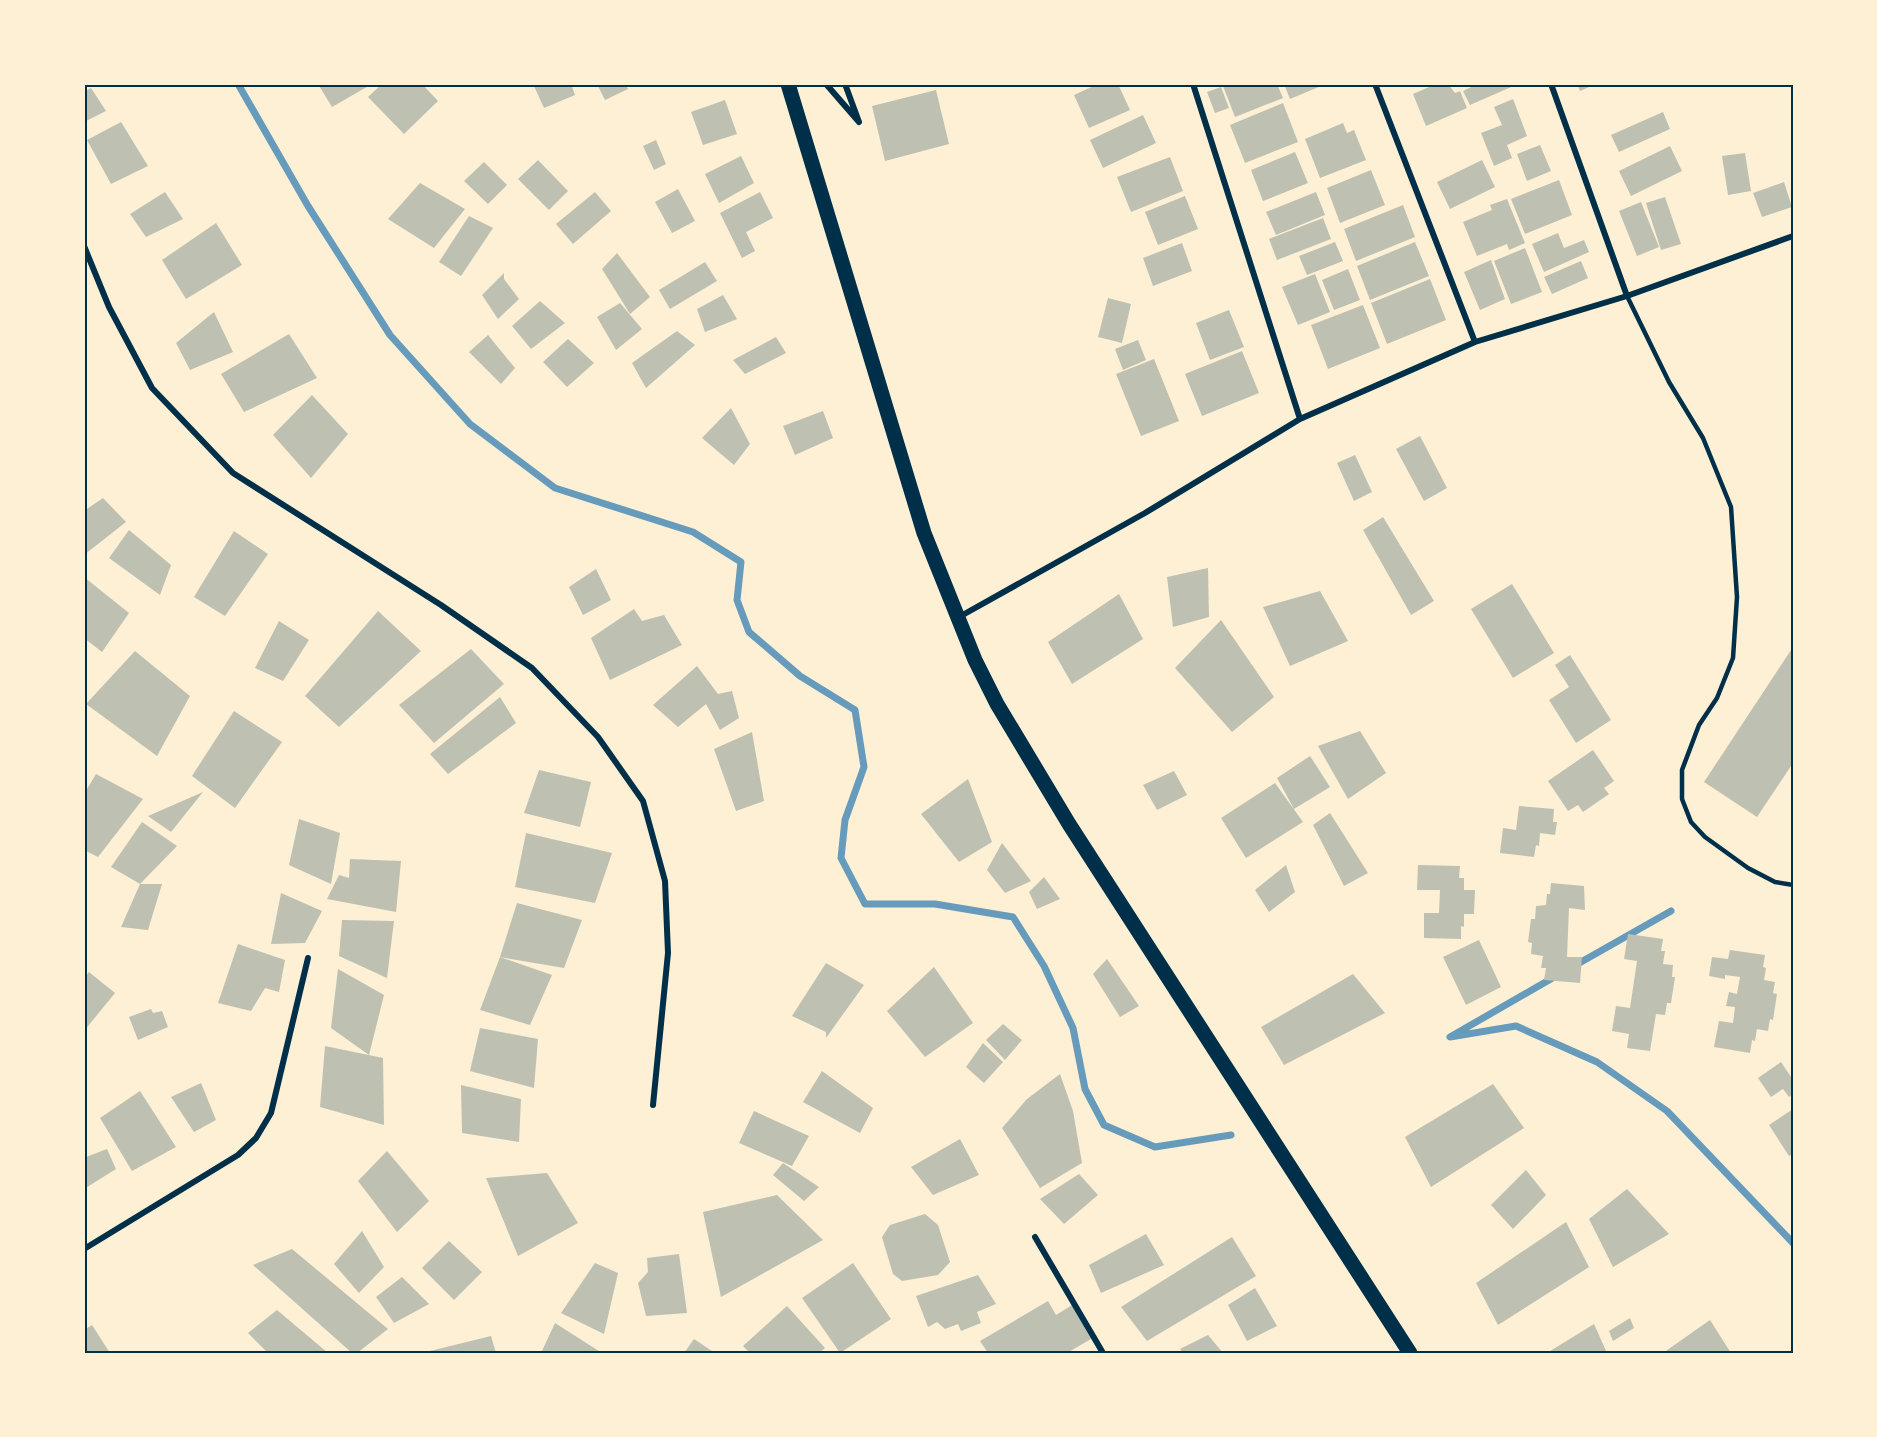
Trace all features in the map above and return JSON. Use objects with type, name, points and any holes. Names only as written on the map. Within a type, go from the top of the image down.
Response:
[{"type":"main road","points":[[788,84],[924,532],[975,660],[998,704],[1069,824],[1410,1353]]},
{"type":"street","points":[[826,84],[859,122],[845,84]]},
{"type":"street","points":[[1192,84],[1300,419]]},
{"type":"street","points":[[1375,84],[1475,342]]},
{"type":"street","points":[[1551,84],[1627,296]]},
{"type":"street","points":[[959,617],[1145,513],[1300,419],[1475,342],[1627,296],[1793,237]]},
{"type":"street","points":[[84,246],[109,307],[152,388],[233,472],[441,605],[532,668],[598,736],[643,801],[665,881],[668,953],[653,1105]]},
{"type":"street","points":[[84,1249],[238,1155],[256,1138],[271,1113],[308,958]]},
{"type":"street","points":[[1035,1237],[1103,1353]]},
{"type":"lane","points":[[1627,296],[1669,382],[1703,438],[1731,507],[1737,597],[1732,658],[1717,698],[1700,725],[1682,770],[1682,799],[1691,822],[1705,837],[1748,867],[1775,882],[1793,885]]},
{"type":"building","points":[[318,84],[372,84],[332,107]]},
{"type":"building","points":[[382,84],[422,84],[438,101],[404,134],[368,97]]},
{"type":"building","points":[[533,84],[571,84],[575,95],[544,108]]},
{"type":"building","points":[[597,84],[625,84],[628,89],[605,100]]},
{"type":"building","points":[[1098,84],[1118,84],[1130,110],[1089,128],[1074,95]]},
{"type":"building","points":[[1228,84],[1277,84],[1283,98],[1235,117],[1223,86]]},
{"type":"building","points":[[1284,84],[1320,84],[1321,86],[1290,99]]},
{"type":"building","points":[[1436,84],[1448,84],[1455,93],[1460,91],[1467,108],[1426,126],[1413,94]]},
{"type":"building","points":[[1477,84],[1518,84],[1470,105],[1463,91]]},
{"type":"building","points":[[1577,84],[1596,84],[1580,91]]},
{"type":"building","points":[[1221,87],[1229,108],[1215,113],[1207,92]]},
{"type":"building","points":[[91,88],[106,111],[84,122],[84,92]]},
{"type":"building","points":[[936,90],[949,144],[885,161],[872,106]]},
{"type":"building","points":[[1513,99],[1527,136],[1507,145],[1512,158],[1494,166],[1481,133],[1502,125],[1494,107]]},
{"type":"building","points":[[725,100],[737,134],[703,145],[691,112]]},
{"type":"building","points":[[1283,103],[1298,142],[1245,163],[1230,125]]},
{"type":"building","points":[[1663,112],[1670,129],[1619,152],[1611,135]]},
{"type":"building","points":[[1143,115],[1156,143],[1103,168],[1090,140]]},
{"type":"building","points":[[121,122],[148,166],[111,184],[87,140]]},
{"type":"building","points":[[1343,123],[1347,133],[1354,130],[1366,160],[1320,178],[1305,139]]},
{"type":"building","points":[[656,140],[666,164],[654,170],[643,146]]},
{"type":"building","points":[[1540,145],[1551,171],[1527,181],[1517,154]]},
{"type":"building","points":[[1670,146],[1682,171],[1631,196],[1619,171]]},
{"type":"building","points":[[1295,152],[1308,183],[1263,201],[1251,170]]},
{"type":"building","points":[[1745,153],[1751,191],[1728,195],[1722,156]]},
{"type":"building","points":[[741,156],[754,183],[719,203],[705,174]]},
{"type":"building","points":[[1170,157],[1183,191],[1131,212],[1117,177]]},
{"type":"building","points":[[538,160],[568,191],[549,210],[518,179]]},
{"type":"building","points":[[1482,160],[1495,187],[1450,209],[1437,182]]},
{"type":"building","points":[[484,162],[507,185],[488,204],[464,181]]},
{"type":"building","points":[[1371,170],[1385,205],[1340,223],[1327,188]]},
{"type":"building","points":[[1559,180],[1572,215],[1525,234],[1511,199]]},
{"type":"building","points":[[1784,182],[1792,207],[1762,217],[1753,193]]},
{"type":"building","points":[[420,183],[465,209],[434,248],[388,219]]},
{"type":"building","points":[[678,189],[695,221],[672,233],[655,202]]},
{"type":"building","points":[[165,192],[183,219],[146,237],[130,214]]},
{"type":"building","points":[[595,192],[611,211],[573,244],[556,224]]},
{"type":"building","points":[[760,192],[773,218],[746,232],[755,251],[742,258],[720,213]]},
{"type":"building","points":[[1316,192],[1325,215],[1276,235],[1266,212]]},
{"type":"building","points":[[1185,196],[1198,229],[1158,245],[1145,212]]},
{"type":"building","points":[[1665,197],[1681,244],[1661,250],[1646,203]]},
{"type":"building","points":[[1507,199],[1525,243],[1509,250],[1507,244],[1477,256],[1463,222],[1492,210],[1490,205]]},
{"type":"building","points":[[1641,202],[1659,247],[1637,256],[1619,211]]},
{"type":"building","points":[[1403,205],[1415,237],[1356,261],[1344,229]]},
{"type":"building","points":[[469,216],[493,228],[461,276],[439,262]]},
{"type":"building","points":[[1323,218],[1331,239],[1277,260],[1269,239]]},
{"type":"building","points":[[216,223],[242,265],[186,299],[162,260]]},
{"type":"building","points":[[1558,233],[1564,248],[1584,240],[1589,252],[1544,272],[1532,244]]},
{"type":"building","points":[[1335,242],[1343,261],[1307,275],[1299,256]]},
{"type":"building","points":[[1415,242],[1429,276],[1370,300],[1357,266]]},
{"type":"building","points":[[1182,243],[1192,271],[1153,286],[1143,258]]},
{"type":"building","points":[[1525,248],[1542,292],[1511,304],[1494,261]]},
{"type":"building","points":[[617,253],[650,297],[630,314],[602,269]]},
{"type":"building","points":[[1491,260],[1505,299],[1480,310],[1464,272]]},
{"type":"building","points":[[1581,261],[1588,278],[1552,294],[1544,277]]},
{"type":"building","points":[[705,262],[717,281],[670,309],[659,290]]},
{"type":"building","points":[[1348,269],[1360,300],[1334,310],[1322,280]]},
{"type":"building","points":[[504,273],[504,279],[519,299],[498,319],[482,295]]},
{"type":"building","points":[[1315,274],[1330,312],[1298,325],[1282,287]]},
{"type":"building","points":[[1430,279],[1446,320],[1387,344],[1371,303]]},
{"type":"building","points":[[723,295],[737,319],[705,332],[697,309]]},
{"type":"building","points":[[1108,298],[1131,304],[1122,343],[1098,337]]},
{"type":"building","points":[[540,301],[565,323],[531,349],[512,326]]},
{"type":"building","points":[[620,303],[642,329],[616,350],[597,317]]},
{"type":"building","points":[[1363,305],[1380,348],[1328,369],[1311,325]]},
{"type":"building","points":[[1229,310],[1244,347],[1210,360],[1196,323]]},
{"type":"building","points":[[214,312],[233,352],[190,370],[176,343]]},
{"type":"building","points":[[677,331],[695,345],[646,388],[632,363]]},
{"type":"building","points":[[289,334],[317,378],[244,412],[221,374]]},
{"type":"building","points":[[488,335],[515,368],[501,384],[469,352]]},
{"type":"building","points":[[776,337],[786,353],[745,374],[733,360]]},
{"type":"building","points":[[568,339],[594,363],[567,387],[543,362]]},
{"type":"building","points":[[1138,340],[1146,360],[1123,370],[1115,349]]},
{"type":"building","points":[[1242,351],[1259,393],[1202,416],[1185,374]]},
{"type":"building","points":[[1154,359],[1179,421],[1141,436],[1116,374]]},
{"type":"building","points":[[312,395],[348,434],[311,478],[273,435]]},
{"type":"building","points":[[731,408],[750,444],[734,465],[702,438]]},
{"type":"building","points":[[823,411],[833,438],[795,455],[783,426]]},
{"type":"building","points":[[1420,436],[1447,488],[1424,501],[1396,449]]},
{"type":"building","points":[[1355,455],[1372,492],[1354,501],[1337,463]]},
{"type":"building","points":[[103,498],[126,522],[84,555],[84,511]]},
{"type":"building","points":[[1383,517],[1434,601],[1411,615],[1363,530]]},
{"type":"building","points":[[129,530],[171,565],[160,595],[109,558]]},
{"type":"building","points":[[234,531],[268,554],[225,616],[194,597]]},
{"type":"building","points":[[1208,568],[1209,617],[1173,627],[1167,577]]},
{"type":"building","points":[[596,569],[611,600],[583,615],[569,587]]},
{"type":"building","points":[[84,577],[129,613],[102,652],[84,638]]},
{"type":"building","points":[[1512,584],[1554,653],[1513,678],[1471,609]]},
{"type":"building","points":[[1320,591],[1348,641],[1290,666],[1263,607]]},
{"type":"building","points":[[1119,594],[1143,639],[1072,684],[1048,642]]},
{"type":"building","points":[[634,609],[642,621],[664,615],[682,645],[610,680],[591,638]]},
{"type":"building","points":[[378,611],[421,651],[339,727],[305,696]]},
{"type":"building","points":[[1221,620],[1274,697],[1232,732],[1175,668]]},
{"type":"building","points":[[279,621],[309,640],[283,681],[255,668]]},
{"type":"building","points":[[1793,647],[1793,763],[1757,817],[1704,782]]},
{"type":"building","points":[[471,649],[504,684],[434,743],[399,705]]},
{"type":"building","points":[[135,651],[190,696],[157,756],[86,704]]},
{"type":"building","points":[[1570,655],[1611,720],[1576,743],[1549,700],[1569,687],[1555,665]]},
{"type":"building","points":[[697,666],[718,694],[732,691],[739,718],[720,730],[706,704],[678,727],[653,705]]},
{"type":"building","points":[[500,697],[516,723],[448,774],[430,754]]},
{"type":"building","points":[[234,711],[282,742],[235,808],[192,776]]},
{"type":"building","points":[[1360,731],[1386,773],[1348,799],[1318,746]]},
{"type":"building","points":[[752,732],[764,801],[736,811],[714,749]]},
{"type":"building","points":[[1593,750],[1614,781],[1604,788],[1609,794],[1583,812],[1578,805],[1568,811],[1548,781]]},
{"type":"building","points":[[1310,756],[1330,787],[1294,809],[1277,778]]},
{"type":"building","points":[[539,770],[591,782],[580,827],[524,813]]},
{"type":"building","points":[[1174,771],[1187,795],[1157,810],[1143,785]]},
{"type":"building","points":[[96,774],[143,799],[98,857],[84,850],[84,794]]},
{"type":"building","points":[[968,779],[992,842],[959,862],[921,814]]},
{"type":"building","points":[[1275,783],[1303,822],[1246,858],[1221,818]]},
{"type":"building","points":[[203,792],[171,832],[148,816]]},
{"type":"building","points":[[1519,806],[1554,809],[1553,822],[1557,822],[1555,835],[1540,833],[1539,846],[1536,845],[1534,857],[1500,853],[1503,828],[1516,830]]},
{"type":"building","points":[[1330,813],[1368,873],[1344,886],[1313,825]]},
{"type":"building","points":[[299,819],[340,833],[331,884],[289,865]]},
{"type":"building","points":[[142,822],[177,846],[140,884],[111,867]]},
{"type":"building","points":[[526,833],[612,853],[595,903],[515,887]]},
{"type":"building","points":[[1002,843],[1031,881],[1005,893],[987,870]]},
{"type":"building","points":[[350,859],[401,861],[396,912],[327,899],[339,875],[349,878]]},
{"type":"building","points":[[1286,865],[1295,892],[1269,912],[1255,890]]},
{"type":"building","points":[[1418,865],[1460,866],[1459,878],[1464,878],[1464,890],[1475,890],[1474,914],[1464,914],[1461,939],[1424,938],[1424,913],[1439,913],[1440,890],[1417,890]]},
{"type":"building","points":[[1044,877],[1060,899],[1037,909],[1029,892]]},
{"type":"building","points":[[1551,883],[1584,886],[1585,910],[1569,908],[1567,957],[1582,957],[1580,983],[1544,980],[1546,968],[1541,968],[1543,956],[1531,954],[1532,943],[1528,942],[1531,919],[1535,919],[1536,906],[1546,905]]},
{"type":"building","points":[[140,884],[162,884],[148,930],[121,927]]},
{"type":"building","points":[[281,893],[322,911],[305,943],[271,944]]},
{"type":"building","points":[[517,903],[582,920],[564,968],[500,957]]},
{"type":"building","points":[[342,920],[394,921],[387,978],[339,956]]},
{"type":"building","points":[[1628,934],[1663,939],[1661,951],[1665,951],[1663,964],[1673,965],[1672,977],[1675,977],[1671,1003],[1667,1003],[1665,1015],[1656,1014],[1650,1051],[1627,1048],[1629,1034],[1612,1031],[1616,1006],[1630,1008],[1637,961],[1624,959]]},
{"type":"building","points":[[1479,940],[1501,987],[1466,1005],[1443,957]]},
{"type":"building","points":[[238,944],[285,960],[279,992],[265,988],[251,1011],[218,1003]]},
{"type":"building","points":[[1730,950],[1765,955],[1764,980],[1775,982],[1773,993],[1777,994],[1773,1020],[1770,1019],[1768,1031],[1757,1029],[1750,1053],[1714,1047],[1719,1021],[1733,1023],[1735,1007],[1726,1006],[1729,992],[1737,994],[1740,977],[1725,975],[1725,979],[1709,976],[1712,957],[1728,959]]},
{"type":"building","points":[[500,957],[552,975],[530,1025],[480,1010]]},
{"type":"building","points":[[1107,959],[1139,1006],[1120,1017],[1093,974]]},
{"type":"building","points":[[826,963],[864,985],[826,1038],[826,1032],[792,1016]]},
{"type":"building","points":[[934,967],[973,1023],[925,1057],[887,1011]]},
{"type":"building","points":[[338,969],[384,995],[369,1055],[331,1028]]},
{"type":"building","points":[[89,972],[115,993],[84,1031],[84,978]]},
{"type":"building","points":[[1353,974],[1385,1013],[1284,1065],[1261,1027]]},
{"type":"building","points":[[151,1009],[153,1013],[162,1011],[168,1027],[138,1040],[129,1017]]},
{"type":"building","points":[[1003,1024],[1022,1040],[1005,1060],[986,1040]]},
{"type":"building","points":[[480,1028],[538,1039],[534,1088],[470,1071]]},
{"type":"building","points":[[983,1043],[1003,1062],[984,1083],[966,1067]]},
{"type":"building","points":[[325,1046],[383,1058],[384,1125],[320,1107]]},
{"type":"building","points":[[1781,1062],[1793,1080],[1793,1094],[1789,1097],[1783,1089],[1771,1097],[1758,1078]]},
{"type":"building","points":[[822,1071],[873,1108],[860,1133],[803,1102]]},
{"type":"building","points":[[1060,1074],[1073,1111],[1082,1163],[1040,1188],[1002,1128],[1027,1099]]},
{"type":"building","points":[[201,1083],[216,1120],[194,1132],[171,1097]]},
{"type":"building","points":[[1493,1084],[1524,1128],[1431,1187],[1405,1137]]},
{"type":"building","points":[[461,1085],[521,1099],[519,1142],[462,1133]]},
{"type":"building","points":[[140,1091],[176,1147],[132,1171],[100,1118]]},
{"type":"building","points":[[1793,1109],[1793,1154],[1789,1156],[1769,1125]]},
{"type":"building","points":[[754,1111],[809,1136],[792,1166],[739,1143]]},
{"type":"building","points":[[960,1139],[979,1175],[933,1195],[911,1167]]},
{"type":"building","points":[[107,1149],[116,1169],[84,1189],[84,1154],[86,1157]]},
{"type":"building","points":[[387,1151],[429,1201],[397,1232],[358,1181]]},
{"type":"building","points":[[783,1163],[819,1187],[804,1201],[773,1175]]},
{"type":"building","points":[[1526,1170],[1546,1195],[1513,1229],[1491,1205]]},
{"type":"building","points":[[547,1173],[578,1223],[518,1256],[486,1178]]},
{"type":"building","points":[[1079,1174],[1098,1195],[1064,1224],[1040,1199]]},
{"type":"building","points":[[1627,1189],[1669,1234],[1613,1267],[1589,1219]]},
{"type":"building","points":[[777,1195],[823,1240],[721,1297],[703,1212]]},
{"type":"building","points":[[925,1214],[938,1225],[950,1262],[938,1275],[902,1281],[893,1274],[882,1237],[890,1225]]},
{"type":"building","points":[[1566,1222],[1589,1267],[1498,1325],[1476,1283]]},
{"type":"building","points":[[362,1231],[384,1267],[359,1293],[334,1264]]},
{"type":"building","points":[[1146,1234],[1164,1265],[1101,1293],[1089,1265]]},
{"type":"building","points":[[1232,1237],[1256,1276],[1147,1341],[1121,1307]]},
{"type":"building","points":[[449,1241],[482,1272],[454,1300],[422,1268]]},
{"type":"building","points":[[292,1249],[388,1329],[357,1353],[352,1353],[253,1265]]},
{"type":"building","points":[[679,1254],[687,1313],[646,1316],[638,1283],[648,1272],[647,1258]]},
{"type":"building","points":[[595,1263],[618,1273],[604,1334],[561,1313]]},
{"type":"building","points":[[853,1263],[891,1319],[840,1353],[802,1298]]},
{"type":"building","points":[[978,1275],[996,1304],[977,1312],[981,1323],[961,1331],[958,1324],[945,1329],[937,1322],[928,1327],[916,1296]]},
{"type":"building","points":[[402,1277],[429,1304],[394,1323],[376,1297]]},
{"type":"building","points":[[1255,1288],[1277,1326],[1247,1341],[1228,1305]]},
{"type":"building","points":[[1048,1301],[1056,1315],[1072,1305],[1091,1339],[1067,1353],[988,1353],[980,1341]]},
{"type":"building","points":[[787,1306],[825,1348],[819,1353],[750,1353],[743,1346]]},
{"type":"building","points":[[277,1310],[328,1353],[268,1353],[248,1333]]},
{"type":"building","points":[[1630,1318],[1634,1328],[1613,1341],[1609,1331]]},
{"type":"building","points":[[1710,1320],[1731,1353],[1663,1353]]},
{"type":"building","points":[[555,1323],[602,1353],[541,1353]]},
{"type":"building","points":[[1594,1324],[1607,1353],[1547,1353]]},
{"type":"building","points":[[92,1325],[110,1353],[84,1353],[84,1330]]},
{"type":"building","points":[[1208,1335],[1223,1353],[1183,1353],[1180,1349]]},
{"type":"building","points":[[491,1336],[496,1353],[431,1353],[430,1351]]},
{"type":"building","points":[[694,1339],[715,1353],[684,1353]]},
{"type":"waterway","points":[[238,84],[308,206],[390,335],[470,424],[555,488],[693,532],[741,562],[737,600],[749,632],[800,676],[855,710],[864,767],[845,820],[841,858],[865,904],[935,904],[1013,917],[1044,966],[1073,1028],[1085,1089],[1104,1125],[1155,1147],[1231,1135]]},
{"type":"waterway","points":[[1574,966],[1671,911]]},
{"type":"waterway","points":[[1556,976],[1450,1037],[1516,1026],[1597,1062],[1667,1111],[1793,1243]]}]
